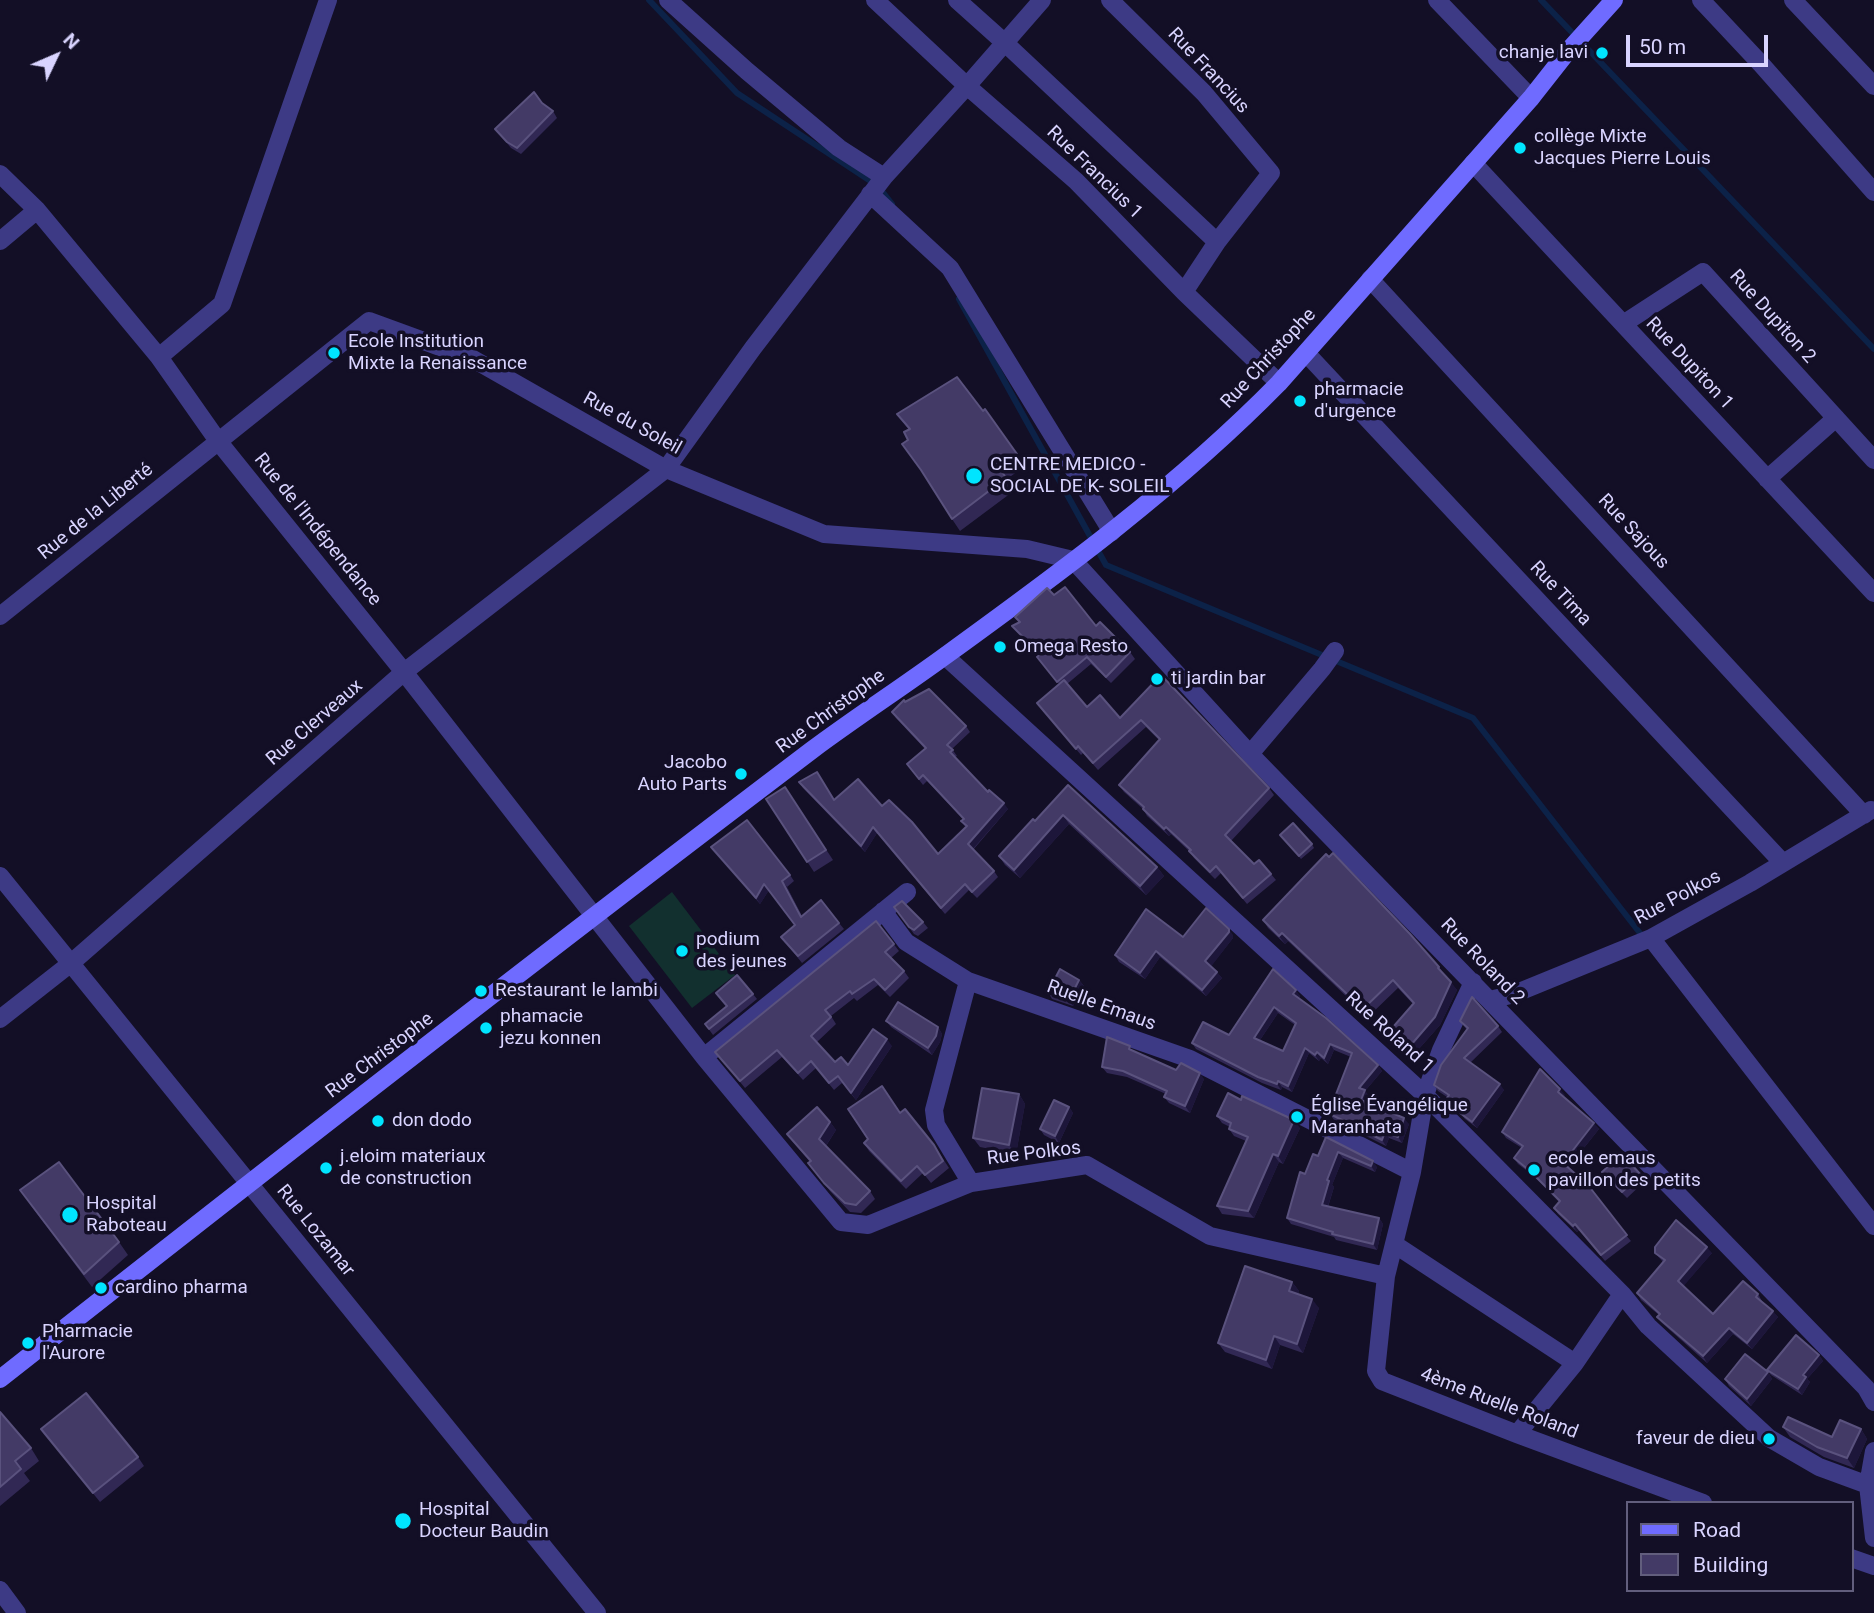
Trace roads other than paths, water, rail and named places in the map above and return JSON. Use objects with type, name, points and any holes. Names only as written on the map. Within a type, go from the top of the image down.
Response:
[{"type":"street","points":[[159,357],[222,304],[328,0]]},
{"type":"street","points":[[668,0],[839,148],[884,177]]},
{"type":"street","name":"Rue Francius 1","points":[[875,0],[967,86],[1076,181],[1184,292],[1279,383]]},
{"type":"street","points":[[957,0],[1217,242],[1184,292]]},
{"type":"street","name":"Rue Clerveaux","points":[[0,1019],[70,964],[404,673],[666,469],[753,348],[870,194],[1042,0]]},
{"type":"street","name":"Rue Francius","points":[[1110,0],[1204,93],[1271,173],[1217,242]]},
{"type":"street","points":[[1437,0],[1531,97]]},
{"type":"street","name":"Rue Christophe","points":[[0,1379],[249,1182],[817,747],[1112,532],[1244,419],[1279,383],[1614,0]]},
{"type":"street","points":[[1701,0],[1870,180]]},
{"type":"street","points":[[1793,0],[1874,86]]},
{"type":"street","name":"Rue Dupiton 1","points":[[1473,163],[1874,593]]},
{"type":"street","name":"Rue de l'Indépendance","points":[[0,174],[37,211],[159,357],[218,440],[595,917]]},
{"type":"street","points":[[870,194],[950,268],[1112,532]]},
{"type":"street","points":[[0,241],[37,211]]},
{"type":"street","name":"Rue Dupiton 2","points":[[1623,324],[1703,272],[1874,460]]},
{"type":"street","name":"Rue Sajous","points":[[1370,279],[1869,812]]},
{"type":"street","name":"Rue du Soleil","points":[[218,440],[369,321],[473,359],[666,469],[824,534],[1027,549],[1073,561]]},
{"type":"street","name":"Rue Tima","points":[[1306,353],[1783,863]]},
{"type":"street","points":[[1768,479],[1836,418]]},
{"type":"street","name":"Rue de la Liberté","points":[[0,616],[218,440]]},
{"type":"street","name":"Rue Roland 2","points":[[1073,561],[1250,754],[1870,1395]]},
{"type":"street","points":[[1250,754],[1335,651]]},
{"type":"street","name":"Rue Roland 1","points":[[945,656],[1425,1095],[1622,1293],[1648,1326],[1769,1438],[1819,1467],[1868,1485]]},
{"type":"street","name":"Rue Polkos","points":[[1490,1000],[1514,994],[1647,940],[1869,812]]},
{"type":"street","name":"Rue Lozamar","points":[[0,876],[597,1613]]},
{"type":"street","points":[[704,1057],[907,892]]},
{"type":"street","name":"Ruelle Emaus","points":[[883,911],[906,942],[968,981],[1190,1059],[1412,1172]]},
{"type":"street","name":"Rue Polkos","points":[[595,917],[704,1057],[841,1222],[868,1224],[971,1183],[1087,1165],[1210,1236],[1386,1276]]},
{"type":"street","points":[[1647,940],[1874,1226]]},
{"type":"street","points":[[968,981],[934,1110],[936,1125],[971,1183]]},
{"type":"street","points":[[1386,1276],[1412,1172],[1425,1095],[1441,1050],[1473,982]]},
{"type":"street","points":[[1394,1244],[1574,1363]]},
{"type":"street","name":"4ème Ruelle Roland","points":[[1386,1276],[1376,1371],[1382,1381],[1698,1501]]},
{"type":"street","points":[[1517,1434],[1574,1363],[1622,1293]]},
{"type":"street","points":[[1874,1451],[1868,1485],[1874,1538]]},
{"type":"street","points":[[1853,1559],[1874,1566]]},
{"type":"street","points":[[0,1590],[18,1613]]},
{"type":"waterway","points":[[649,0],[737,93],[878,186],[892,204]]},
{"type":"waterway","points":[[1541,0],[1874,349]]},
{"type":"waterway","points":[[959,299],[1106,565],[1473,718],[1643,937]]},
{"type":"place","name":"chanje lavi","points":[[1602,53]]},
{"type":"place","name":"collège Mixte Jacques Pierre Louis","points":[[1520,148]]},
{"type":"place","name":"Ecole Institution Mixte la Renaissance","points":[[334,353]]},
{"type":"place","name":"pharmacie d'urgence","points":[[1300,401]]},
{"type":"place","name":"CENTRE MEDICO - SOCIAL DE K- SOLEIL","points":[[974,476]]},
{"type":"place","name":"Omega Resto","points":[[1000,647]]},
{"type":"place","name":"ti jardin bar","points":[[1157,679]]},
{"type":"place","name":"Jacobo Auto Parts","points":[[741,774]]},
{"type":"place","name":"podium des jeunes","points":[[682,951]]},
{"type":"place","name":"Restaurant le lambi","points":[[481,991]]},
{"type":"place","name":"phamacie jezu konnen","points":[[486,1028]]},
{"type":"place","name":"Église Évangélique Maranhata","points":[[1297,1117]]},
{"type":"place","name":"don dodo","points":[[378,1121]]},
{"type":"place","name":"j.eloim materiaux de construction","points":[[326,1168]]},
{"type":"place","name":"ecole emaus pavillon des petits","points":[[1534,1170]]},
{"type":"place","name":"Hospital Raboteau","points":[[70,1215]]},
{"type":"place","name":"cardino pharma","points":[[101,1288]]},
{"type":"place","name":"Pharmacie l'Aurore","points":[[28,1343]]},
{"type":"place","name":"faveur de dieu","points":[[1769,1439]]},
{"type":"place","name":"Hospital Docteur Baudin","points":[[403,1521]]}]
